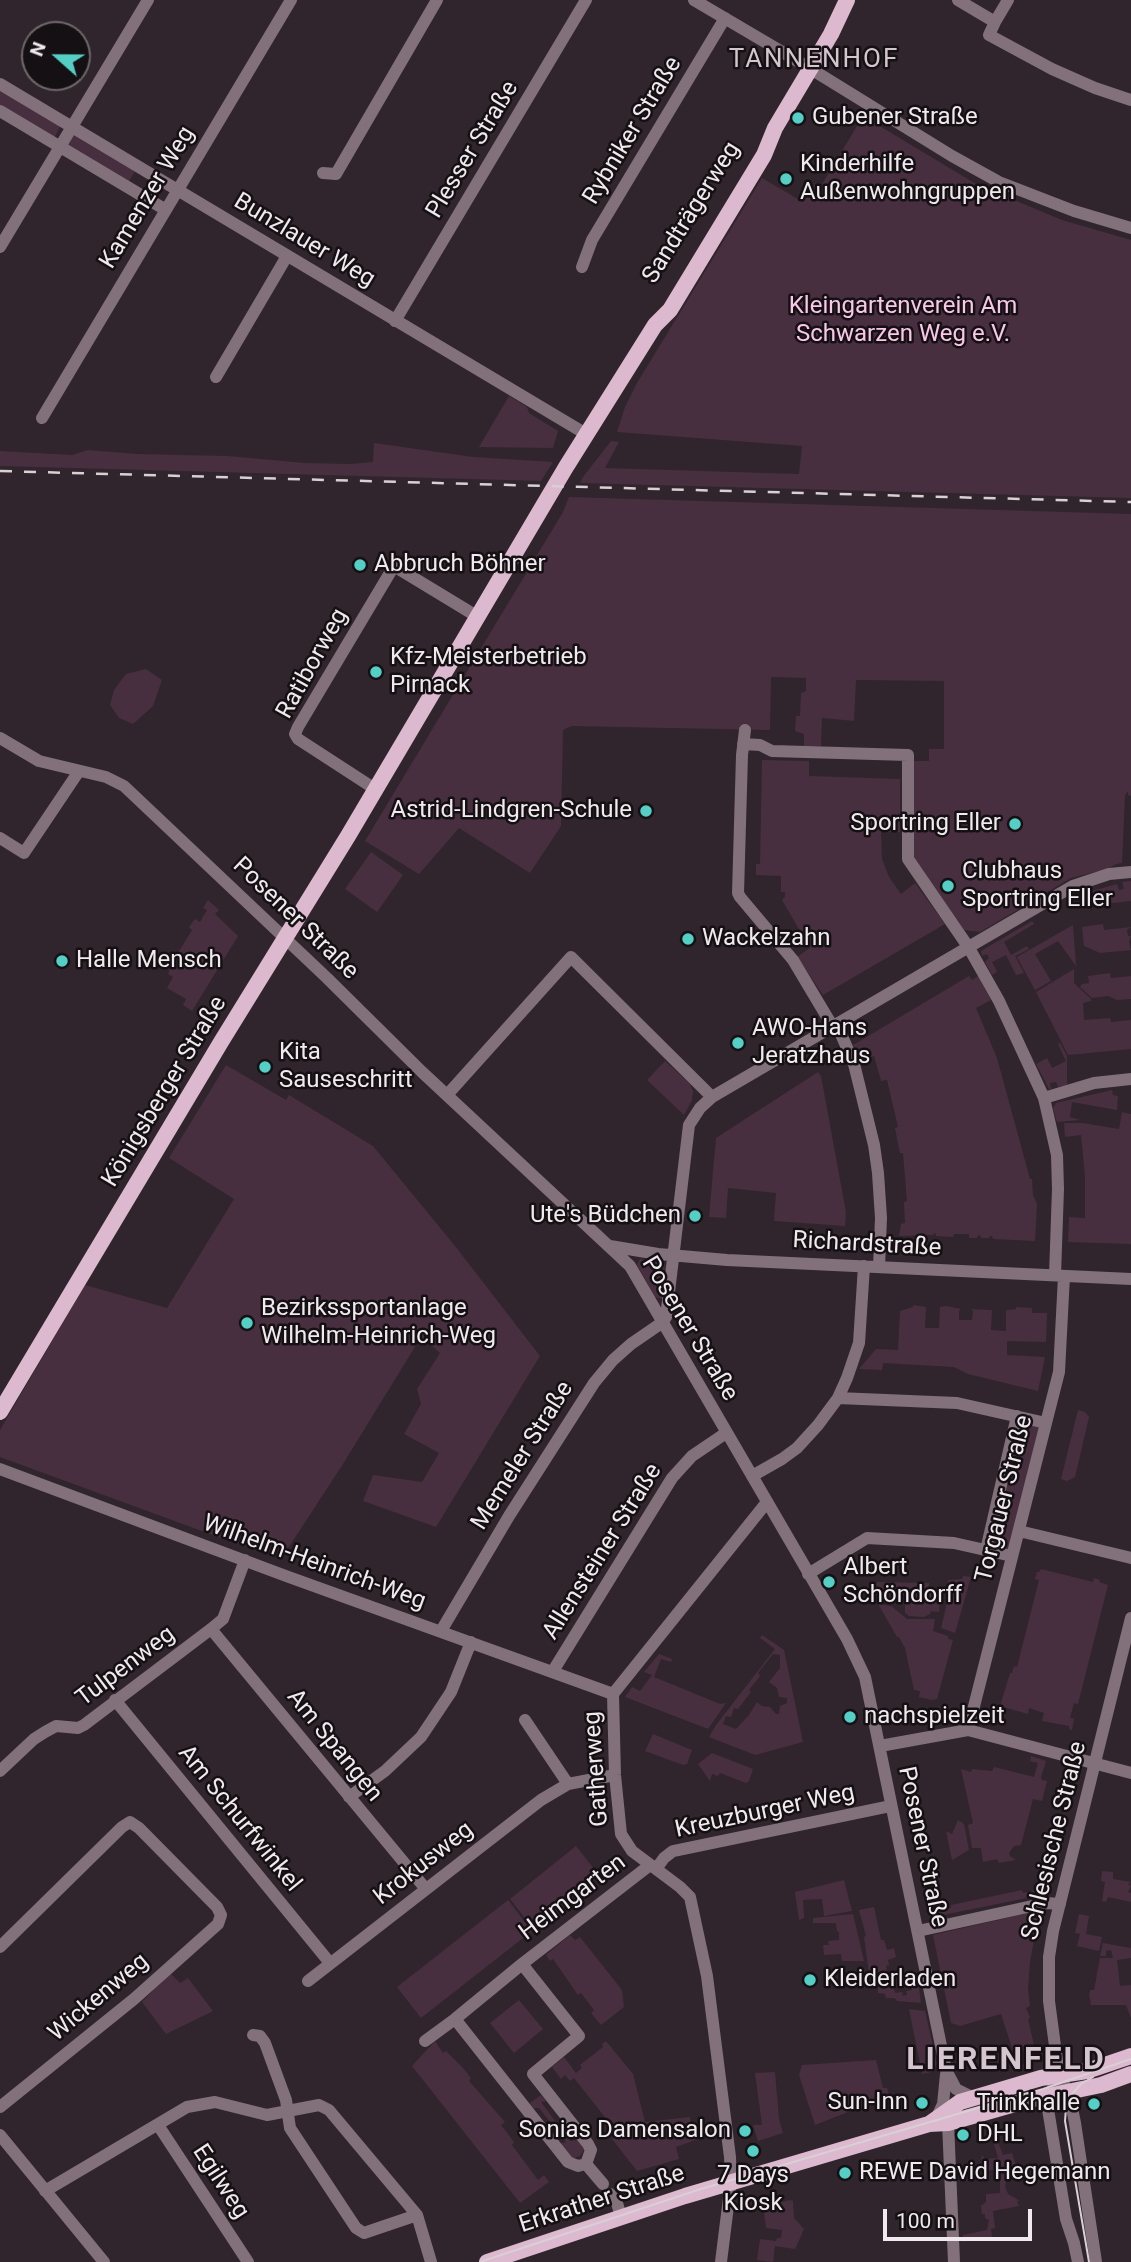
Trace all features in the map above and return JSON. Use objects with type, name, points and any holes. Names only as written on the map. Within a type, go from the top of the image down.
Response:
[{"type":"main road","name":"Sandträgerweg","points":[[564,470],[654,326],[661,306],[756,150],[775,128],[811,69],[847,0]]},
{"type":"main road","name":"Sandträgerweg","points":[[831,34],[858,0]]},
{"type":"main road","name":"Königsberger Straße","points":[[0,1412],[564,470]]},
{"type":"main road","points":[[938,2122],[960,2102],[1041,2078],[1087,2071],[1131,2056]]},
{"type":"main road","points":[[938,2122],[1101,2085],[1131,2074]]},
{"type":"main road","name":"Erkrather Straße","points":[[487,2262],[731,2182],[938,2122]]},
{"type":"street","points":[[0,247],[148,0]]},
{"type":"street","name":"Kamenzer Weg","points":[[42,418],[291,0]]},
{"type":"street","points":[[323,173],[336,174],[437,0]]},
{"type":"street","name":"Plesser Straße","points":[[395,321],[586,0]]},
{"type":"street","points":[[694,0],[952,156],[999,181],[1074,211],[1131,228]]},
{"type":"street","points":[[958,0],[995,22]]},
{"type":"street","points":[[1008,0],[989,35],[1052,69],[1131,100]]},
{"type":"street","name":"Rybniker Straße","points":[[582,267],[592,240],[725,18]]},
{"type":"street","name":"Bunzlauer Weg","points":[[0,84],[586,434]]},
{"type":"street","points":[[0,111],[166,210]]},
{"type":"street","points":[[216,376],[287,256]]},
{"type":"street","name":"Ratiborweg","points":[[375,789],[298,740],[295,734],[394,566],[478,617]]},
{"type":"street","points":[[745,730],[738,893],[791,958],[833,1027],[841,1034],[854,1064],[874,1145],[881,1218],[879,1267]]},
{"type":"street","name":"Posener Straße","points":[[0,738],[39,761],[106,777],[124,786],[603,1243],[631,1266],[847,1639],[865,1677],[946,2070],[953,2086],[962,2094],[974,2098]]},
{"type":"street","name":"Torgauer Straße","points":[[743,744],[760,745],[772,751],[908,755],[908,859],[969,948],[999,1001],[1044,1098],[1054,1138],[1058,1189],[1059,1372],[968,1730]]},
{"type":"street","points":[[0,838],[24,853],[79,771]]},
{"type":"street","points":[[663,1322],[667,1312],[689,1125],[700,1108],[712,1097],[1073,886],[1110,874],[1131,872]]},
{"type":"street","points":[[447,1095],[570,957],[712,1097]]},
{"type":"street","points":[[1044,1098],[1094,1083],[1131,1079]]},
{"type":"street","name":"Richardstraße","points":[[603,1243],[615,1248],[673,1255],[1131,1279]]},
{"type":"street","points":[[752,1476],[797,1448],[838,1398],[848,1378],[859,1343],[864,1266]]},
{"type":"street","name":"Memeler Straße","points":[[441,1631],[509,1516],[594,1382],[631,1344],[663,1322]]},
{"type":"street","points":[[838,1398],[957,1403],[1046,1423]]},
{"type":"street","name":"Torgauer Straße","points":[[986,1550],[1017,1416]]},
{"type":"street","name":"Allensteiner Straße","points":[[553,1671],[672,1478],[692,1456],[726,1433]]},
{"type":"street","name":"Wilhelm-Heinrich-Weg","points":[[0,1469],[613,1694]]},
{"type":"street","name":"Gatherweg","points":[[721,2262],[731,2182],[730,2157],[709,1989],[690,1897],[632,1851],[623,1840],[618,1819],[613,1694],[767,1502]]},
{"type":"street","points":[[1018,1531],[1131,1558]]},
{"type":"street","points":[[808,1574],[867,1538],[954,1543],[1012,1556]]},
{"type":"street","name":"Tulpenweg","points":[[0,1771],[34,1738],[56,1726],[78,1728],[223,1619],[245,1560]]},
{"type":"street","name":"Schlesische Straße","points":[[1059,2076],[1048,1974],[1053,1931],[1131,1618]]},
{"type":"street","name":"Am Spangen","points":[[211,1629],[425,1888]]},
{"type":"street","points":[[349,1797],[384,1771],[421,1737],[451,1692],[471,1642]]},
{"type":"street","name":"Am Schurfwinkel","points":[[115,1700],[330,1963]]},
{"type":"street","points":[[525,1720],[568,1784]]},
{"type":"street","points":[[880,1746],[968,1730],[1131,1773]]},
{"type":"street","name":"Krokusweg","points":[[308,1981],[541,1800],[568,1784],[615,1775]]},
{"type":"street","name":"Kreuzburger Weg","points":[[653,1867],[673,1851],[890,1806]]},
{"type":"street","name":"Wickenweg","points":[[0,1947],[122,1827],[131,1822],[217,1907],[221,1918],[218,1924],[134,1999],[0,2107]]},
{"type":"street","name":"Heimgarten","points":[[425,2041],[522,1964],[653,1867]]},
{"type":"street","points":[[918,1931],[1046,1903],[1060,1904]]},
{"type":"street","name":"Heimgarten","points":[[512,2090],[579,2036],[522,1964]]},
{"type":"street","points":[[455,2019],[568,2162],[578,2166],[586,2164]]},
{"type":"street","points":[[253,2035],[260,2036],[265,2043],[286,2100],[290,2128],[360,2232],[417,2216]]},
{"type":"street","name":"Posener Straße","points":[[946,2070],[945,2096],[938,2122],[954,2262]]},
{"type":"street","points":[[533,2074],[588,2144],[591,2150],[586,2164]]},
{"type":"street","points":[[1059,2076],[1069,2092],[1096,2262]]},
{"type":"street","points":[[1059,2076],[1049,2096],[1048,2109],[1063,2203],[1078,2262]]},
{"type":"street","points":[[45,2191],[187,2107],[215,2102],[267,2115],[322,2106],[329,2110],[417,2216],[431,2262]]},
{"type":"street","name":"Egilweg","points":[[158,2125],[248,2262]]},
{"type":"street","points":[[0,2135],[104,2262]]},
{"type":"street","points":[[586,2164],[617,2203],[621,2217]]},
{"type":"street","points":[[1063,2203],[1072,2216],[1080,2219],[1087,2217],[1088,2202]]},
{"type":"green space","points":[[0,89],[61,125],[54,138],[0,106]]},
{"type":"green space","name":"Kleingartenverein Am Schwarzen Weg e.V.","points":[[863,116],[976,184],[1062,220],[1131,240],[1131,498],[580,483],[611,441],[619,442],[605,468],[799,474],[802,446],[617,432],[637,383],[762,178],[803,202],[815,183],[821,186]]},
{"type":"green space","points":[[73,134],[135,171],[128,183],[66,146]]},
{"type":"green space","points":[[509,396],[527,407],[529,413],[558,431],[553,448],[479,447]]},
{"type":"green space","points":[[374,443],[473,457],[553,462],[541,481],[0,466],[0,451],[72,455],[88,450],[350,464],[373,462]]},
{"type":"green space","points":[[569,497],[1131,514],[1131,796],[1128,791],[1125,795],[1122,863],[1071,878],[980,932],[964,930],[912,858],[914,761],[929,761],[929,749],[944,749],[944,681],[856,680],[854,721],[822,718],[821,746],[804,746],[804,734],[795,731],[796,716],[800,716],[801,693],[806,691],[806,678],[771,677],[770,730],[571,726],[563,730],[561,826],[530,873],[459,828],[419,874],[365,841],[563,512]]},
{"type":"green space","points":[[146,669],[162,680],[153,706],[133,724],[119,718],[110,705],[114,690],[126,674]]},
{"type":"green space","points":[[762,760],[809,761],[809,776],[900,779],[900,832],[881,832],[882,859],[889,877],[901,894],[915,883],[945,924],[823,995],[797,957],[810,948],[782,900],[785,892],[781,892],[781,876],[756,875],[756,864],[760,864]]},
{"type":"green space","points":[[371,852],[403,875],[377,912],[345,889]]},
{"type":"green space","points":[[1131,881],[1131,901],[1094,905],[1092,891],[1117,884],[1119,890],[1124,889],[1122,882]]},
{"type":"green space","points":[[208,900],[219,910],[215,914],[238,936],[192,1011],[183,1005],[186,999],[167,988],[173,977],[168,974],[192,930],[189,927],[195,919],[200,922],[207,910],[203,908]]},
{"type":"green space","points":[[1032,921],[1034,924],[1004,942],[1011,955],[1027,946],[1029,949],[1015,956],[1024,973],[1016,975],[1006,955],[992,962],[997,972],[992,975],[985,962],[989,958],[987,954],[982,956],[981,951]]},
{"type":"green space","points":[[1103,924],[1104,930],[1131,927],[1127,930],[1128,936],[1131,936],[1131,950],[1100,953],[1084,946],[1082,927]]},
{"type":"green space","points":[[1073,925],[1076,966],[1058,941],[1035,954],[1051,981],[1035,990],[1017,957]]},
{"type":"green space","points":[[1074,969],[1074,983],[1091,999],[1083,1003],[1084,1020],[1131,1020],[1131,1049],[1068,1055],[1036,992]]},
{"type":"green space","points":[[1110,973],[1111,978],[1131,976],[1131,999],[1117,1000],[1108,996],[1092,998],[1080,987],[1089,983],[1088,976]]},
{"type":"green space","points":[[969,976],[972,980],[978,976],[991,1000],[976,1008],[997,1058],[1032,1179],[1033,1195],[1037,1204],[1035,1241],[993,1239],[992,1236],[981,1238],[978,1235],[977,1238],[969,1238],[969,1234],[954,1234],[953,1237],[936,1236],[934,1233],[899,1236],[901,1224],[905,1223],[904,1202],[907,1201],[903,1153],[900,1153],[895,1128],[898,1127],[887,1080],[881,1081],[874,1056],[859,1060],[853,1045]]},
{"type":"green space","points":[[1060,1043],[1067,1056],[1067,1085],[1058,1087],[1056,1082],[1050,1083],[1049,1089],[1036,1064],[1047,1058],[1052,1068],[1066,1061],[1058,1044]]},
{"type":"green space","points":[[665,1061],[689,1083],[693,1091],[692,1100],[684,1115],[647,1080]]},
{"type":"green space","name":"Bezirkssportanlage Wilhelm-Heinrich-Weg","points":[[226,1065],[286,1100],[289,1095],[373,1146],[540,1356],[436,1527],[363,1501],[373,1475],[422,1482],[439,1453],[404,1434],[421,1404],[417,1389],[440,1353],[421,1337],[283,1556],[240,1545],[0,1457],[0,1430],[85,1285],[167,1308],[234,1199],[169,1158]]},
{"type":"green space","points":[[818,1072],[821,1076],[846,1212],[845,1226],[774,1221],[776,1193],[728,1188],[726,1218],[709,1217],[716,1138]]},
{"type":"green space","points":[[1112,1090],[1113,1095],[1118,1096],[1117,1110],[1072,1102],[1070,1117],[1080,1120],[1057,1122],[1053,1108],[1056,1103]]},
{"type":"green space","points":[[1122,1112],[1131,1114],[1131,1244],[1068,1242],[1069,1217],[1085,1218],[1085,1176],[1081,1135],[1065,1137],[1064,1123],[1119,1129]]},
{"type":"green space","points":[[640,1259],[665,1264],[662,1299],[655,1297],[637,1265]]},
{"type":"green space","points":[[913,1305],[926,1307],[925,1328],[939,1328],[940,1307],[946,1306],[961,1309],[959,1320],[972,1320],[971,1309],[992,1310],[991,1330],[1006,1331],[1006,1310],[1016,1307],[1032,1308],[1032,1313],[1047,1313],[1046,1342],[1007,1341],[1007,1355],[1045,1357],[1038,1391],[968,1374],[954,1367],[883,1363],[882,1370],[859,1369],[876,1349],[898,1350],[900,1311]]},
{"type":"green space","points":[[1078,1410],[1089,1417],[1075,1477],[1067,1481],[1061,1479]]},
{"type":"green space","points":[[1022,1422],[1041,1428],[1009,1549],[993,1547]]},
{"type":"green space","points":[[1041,1569],[1093,1582],[1094,1578],[1108,1585],[1078,1704],[1074,1703],[1070,1718],[1074,1719],[1072,1730],[1069,1726],[1042,1721],[1044,1713],[1029,1708],[1028,1714],[1000,1706],[1010,1673],[1014,1666],[1017,1667],[1039,1580],[1035,1579]]},
{"type":"green space","points":[[963,1576],[971,1577],[955,1633],[941,1628],[948,1580],[962,1579]]},
{"type":"green space","points":[[877,1582],[929,1583],[929,1589],[942,1588],[939,1612],[931,1611],[924,1617],[909,1616],[905,1613],[905,1595],[879,1593],[875,1587]]},
{"type":"green space","points":[[878,1604],[891,1606],[907,1619],[935,1619],[933,1631],[953,1640],[937,1699],[919,1697],[920,1691],[914,1690],[905,1648]]},
{"type":"green space","points":[[762,1635],[784,1650],[803,1742],[755,1755],[709,1737],[775,1649],[760,1638]],"holes":[[[773,1654],[780,1655],[780,1668],[769,1682],[777,1688],[779,1697],[787,1698],[787,1703],[780,1706],[779,1714],[757,1702],[736,1729],[723,1724],[726,1716],[731,1717],[734,1708],[738,1709],[751,1692],[749,1690],[760,1676],[758,1673]]]},
{"type":"green space","points":[[659,1654],[672,1659],[671,1662],[661,1659],[654,1677],[720,1704],[726,1703],[708,1729],[625,1697],[632,1687],[640,1691],[652,1675],[644,1672]]},
{"type":"green space","points":[[653,1734],[692,1750],[687,1764],[683,1765],[645,1751]]},
{"type":"green space","points":[[712,1753],[753,1769],[749,1781],[746,1783],[720,1773],[718,1776],[712,1774],[710,1781],[698,1764]]},
{"type":"green space","points":[[1031,1756],[1046,1761],[1041,1777],[1047,1781],[1042,1801],[1033,1799],[1021,1845],[1014,1846],[1009,1853],[1016,1860],[999,1863],[997,1859],[983,1862],[981,1848],[972,1848],[968,1825],[973,1823],[961,1769],[971,1772],[972,1769],[992,1771],[994,1767],[1034,1777],[1038,1763],[1030,1761]]},
{"type":"green space","points":[[958,1820],[964,1824],[969,1850],[952,1860],[946,1831],[952,1834]]},
{"type":"green space","points":[[576,1846],[598,1874],[566,1900],[568,1904],[535,1931],[510,1899]]},
{"type":"green space","points":[[1102,1871],[1113,1872],[1113,1879],[1131,1882],[1128,1884],[1131,1886],[1128,1892],[1131,1893],[1131,1902],[1108,1897],[1106,1902],[1102,1901],[1105,1882],[1101,1881]]},
{"type":"green space","points":[[1041,1872],[1044,1888],[1042,1895],[933,1917],[927,1913],[924,1896],[931,1895],[934,1911],[951,1908],[951,1905],[1022,1890],[1023,1893],[1040,1889],[1037,1873]]},
{"type":"green space","points":[[844,1880],[852,1911],[824,1916],[822,1899],[803,1900],[804,1918],[799,1920],[795,1892]]},
{"type":"green space","points":[[508,1900],[532,1931],[421,2018],[397,1987]]},
{"type":"green space","points":[[874,1907],[881,1940],[884,1940],[887,1950],[894,1948],[896,1957],[888,1960],[889,1965],[886,1966],[895,1993],[902,1992],[903,1996],[907,1995],[906,1991],[912,1990],[910,1981],[918,1980],[921,2003],[897,2001],[878,1993],[874,1972],[869,1973],[866,1936],[859,1910]]},
{"type":"green space","points":[[1037,1913],[1038,1918],[1030,1962],[1030,2006],[1026,2008],[1034,2045],[1027,2069],[1019,2070],[1018,2066],[1026,2063],[1028,2055],[1022,2050],[1013,2051],[1001,2014],[960,2026],[951,2023],[933,1935]]},
{"type":"green space","points":[[853,1914],[864,1961],[842,1961],[841,1954],[824,1955],[823,1945],[829,1945],[828,1941],[839,1940],[839,1932],[836,1923],[813,1923],[813,1918]]},
{"type":"green space","points":[[1079,1914],[1089,1916],[1086,1934],[1102,1937],[1099,1951],[1077,1946],[1080,1934],[1075,1933]]},
{"type":"green space","points":[[570,1935],[575,1940],[580,1937],[622,1990],[624,2007],[601,2025],[591,2013],[594,2010],[581,1993],[578,1995],[553,1959],[550,1961],[546,1955]]},
{"type":"green space","points":[[1103,1943],[1131,1948],[1131,1958],[1117,1960],[1120,1986],[1131,1985],[1131,2018],[1126,2005],[1091,2005],[1090,1990],[1094,1990],[1100,1958],[1113,1958],[1111,1950],[1106,1951],[1106,1956],[1100,1956]]},
{"type":"green space","points":[[170,1973],[180,1983],[188,1978],[213,2011],[166,2034],[142,2002]]},
{"type":"green space","points":[[519,2000],[543,2029],[514,2053],[490,2023]]},
{"type":"green space","points":[[909,2009],[925,2011],[937,2064],[932,2072],[922,2074]]},
{"type":"green space","points":[[435,2041],[443,2053],[446,2051],[462,2067],[471,2078],[469,2081],[505,2122],[501,2125],[514,2142],[512,2145],[538,2180],[544,2175],[549,2182],[520,2203],[412,2066]]},
{"type":"green space","points":[[606,2041],[633,2074],[645,2122],[690,2117],[692,2132],[698,2131],[698,2139],[676,2147],[679,2159],[637,2171],[612,2139],[617,2134],[615,2130],[574,2078],[570,2081],[565,2075],[561,2079],[552,2067],[564,2057],[576,2073],[582,2068],[580,2065],[603,2047],[602,2044]]},
{"type":"green space","points":[[876,2060],[883,2088],[887,2088],[891,2100],[815,2125],[799,2075],[802,2065]]},
{"type":"green space","points":[[775,2072],[779,2119],[783,2133],[758,2141],[753,2125],[762,2125],[755,2073]]},
{"type":"green space","points":[[541,2095],[546,2101],[541,2102],[570,2141],[579,2140],[584,2150],[580,2156],[571,2159],[559,2144],[566,2142],[539,2108],[533,2108],[530,2103]]},
{"type":"green space","points":[[998,2142],[1003,2155],[1012,2153],[1017,2168],[1008,2173],[1005,2186],[1008,2194],[1020,2201],[1017,2201],[1019,2206],[993,2211],[995,2228],[991,2229],[992,2237],[963,2242],[963,2235],[987,2230],[989,2220],[982,2214],[981,2206],[986,2202],[986,2194],[1000,2193],[1000,2170],[982,2170],[980,2166],[982,2155],[985,2159],[998,2158],[994,2144]]},
{"type":"green space","points":[[793,2201],[794,2218],[804,2229],[795,2249],[775,2246],[773,2262],[757,2260],[760,2239],[776,2241],[781,2238],[782,2230],[766,2228],[764,2212],[767,2207]]},
{"type":"tram line","points":[[480,2262],[701,2189],[1043,2089],[1131,2059]]},
{"type":"tram line","points":[[1089,2262],[1065,2121],[1066,2108],[1073,2093],[1093,2077]]},
{"type":"railway","points":[[0,471],[1131,502]]},
{"type":"place","name":"Gubener Straße","points":[[798,118]]},
{"type":"place","name":"Kinderhilfe Außenwohngruppen","points":[[786,179]]},
{"type":"place","name":"Abbruch Böhner","points":[[360,565]]},
{"type":"place","name":"Kfz-Meisterbetrieb Pirnack","points":[[376,672]]},
{"type":"place","name":"Astrid-Lindgren-Schule","points":[[646,811]]},
{"type":"place","name":"Sportring Eller","points":[[1015,824]]},
{"type":"place","name":"Clubhaus Sportring Eller","points":[[948,886]]},
{"type":"place","name":"Wackelzahn","points":[[688,939]]},
{"type":"place","name":"Halle Mensch","points":[[62,961]]},
{"type":"place","name":"AWO-Hans Jeratzhaus","points":[[738,1043]]},
{"type":"place","name":"Kita Sauseschritt","points":[[265,1067]]},
{"type":"place","name":"Ute's Büdchen","points":[[695,1216]]},
{"type":"place","name":"Bezirkssportanlage Wilhelm-Heinrich-Weg","points":[[247,1323]]},
{"type":"place","name":"Albert Schöndorff","points":[[829,1582]]},
{"type":"place","name":"nachspielzeit","points":[[850,1717]]},
{"type":"place","name":"Kleiderladen","points":[[810,1980]]},
{"type":"place","name":"Sun-Inn","points":[[922,2103]]},
{"type":"place","name":"Trinkhalle","points":[[1094,2104]]},
{"type":"place","name":"Sonias Damensalon","points":[[745,2131]]},
{"type":"place","name":"DHL","points":[[963,2135]]},
{"type":"place","name":"7 Days Kiosk","points":[[753,2151]]},
{"type":"place","name":"REWE David Hegemann","points":[[845,2173]]},
{"type":"district","name":"TANNENHOF","points":[[814,60]]},
{"type":"district","name":"LIERENFELD","points":[[1006,2061]]}]
